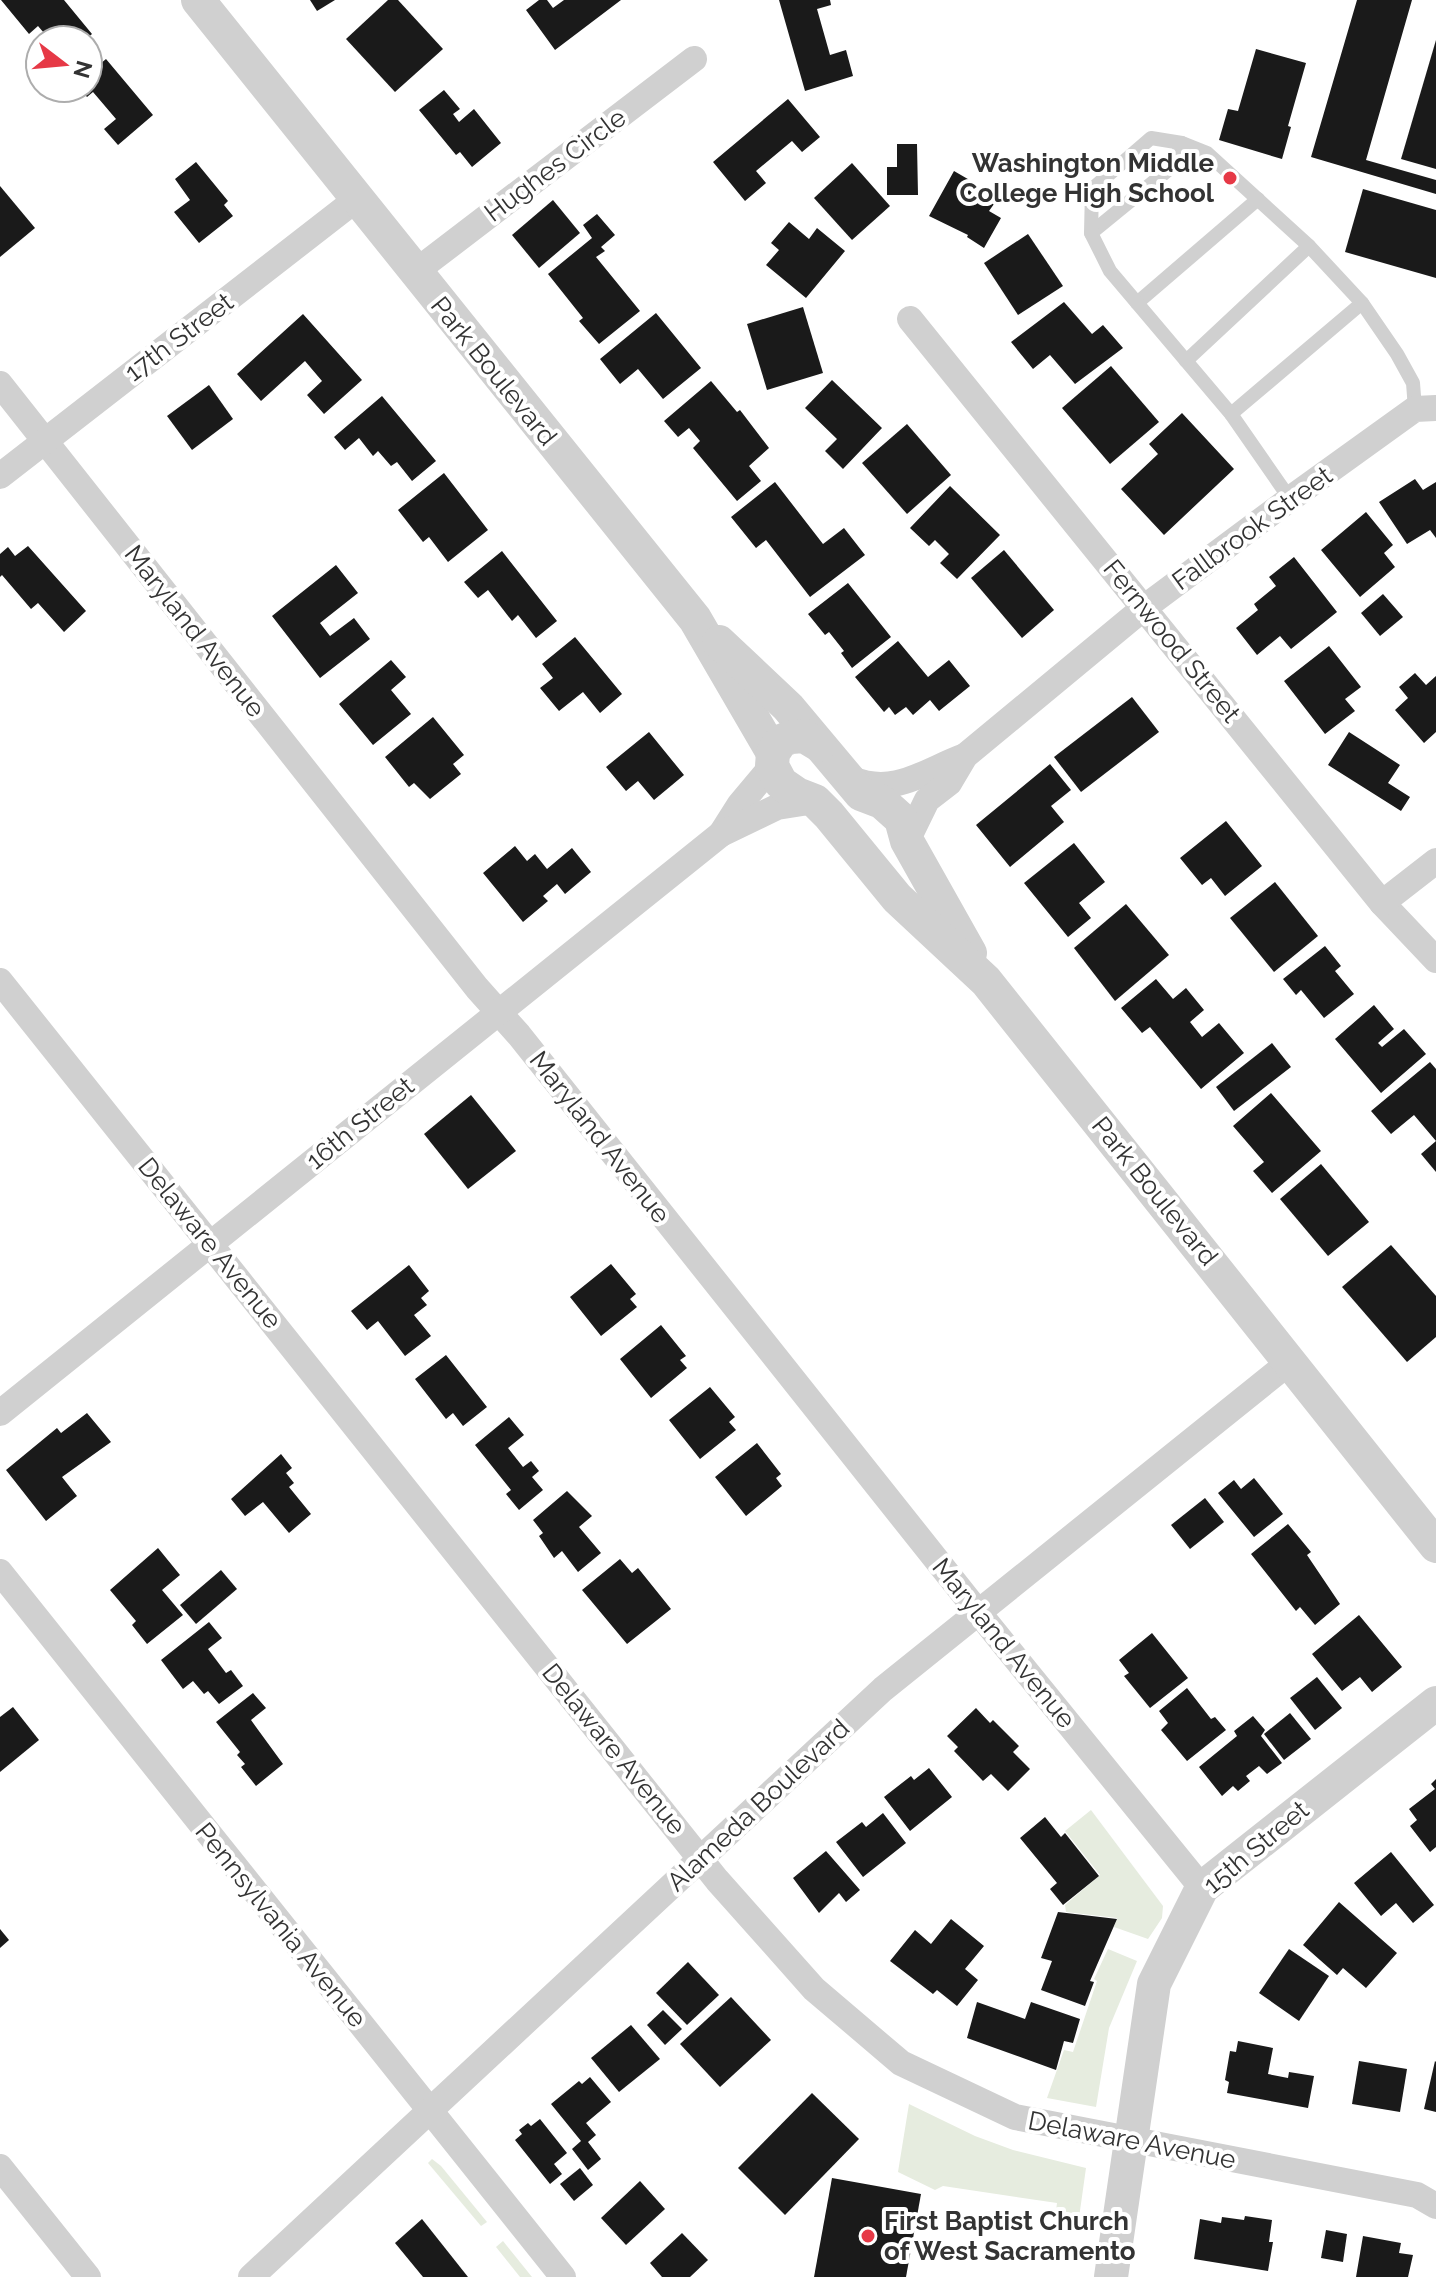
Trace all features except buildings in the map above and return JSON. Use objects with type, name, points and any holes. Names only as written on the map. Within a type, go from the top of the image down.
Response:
[{"type":"street","name":"Park Boulevard","points":[[198,0],[695,619],[773,760],[781,783],[815,801],[860,849],[897,898],[986,981],[1436,1546]]},
{"type":"street","name":"Hughes Circle","points":[[415,272],[694,59]]},
{"type":"street","name":"17th Street","points":[[0,476],[358,198]]},
{"type":"street","name":"Fernwood Street","points":[[910,319],[1382,903],[1436,960]]},
{"type":"street","name":"Maryland Avenue","points":[[0,384],[468,975],[1202,1888]]},
{"type":"street","name":"Fallbrook Street","points":[[965,756],[1145,607],[1290,499],[1426,408]]},
{"type":"street","points":[[695,619],[788,707],[861,794],[882,802],[901,819],[907,841],[986,981]]},
{"type":"street","points":[[721,834],[773,760],[781,741],[804,736],[819,745]]},
{"type":"street","points":[[845,776],[876,785],[904,784],[937,766],[965,756]]},
{"type":"street","points":[[860,849],[878,857],[892,853],[907,841],[927,800],[949,783],[965,756]]},
{"type":"street","points":[[721,834],[777,807],[815,801]]},
{"type":"street","name":"16th Street","points":[[0,1413],[721,834]]},
{"type":"street","points":[[1382,903],[1436,861]]},
{"type":"street","name":"Delaware Avenue","points":[[0,981],[717,1880],[814,1989],[901,2063],[1015,2117],[1417,2195],[1436,2206]]},
{"type":"street","name":"Alameda Boulevard","points":[[251,2277],[883,1689],[1291,1361]]},
{"type":"street","name":"Pennsylvania Avenue","points":[[0,1572],[563,2277]]},
{"type":"street","name":"15th Street","points":[[1111,2277],[1154,1984],[1202,1888],[1436,1703]]},
{"type":"street","points":[[0,2167],[88,2277]]},
{"type":"lane","points":[[1290,499],[1231,414],[1110,271],[1091,233],[1092,189],[1151,138],[1182,143],[1207,153],[1309,246],[1362,303],[1397,354],[1426,408]]},
{"type":"lane","points":[[1091,233],[1173,166],[1182,143]]},
{"type":"lane","points":[[1137,303],[1258,199]]},
{"type":"lane","points":[[1186,361],[1309,246]]},
{"type":"lane","points":[[1231,414],[1362,303]]},
{"type":"shaded area","points":[[1091,1810],[1163,1906],[1162,1918],[1148,1939],[1114,1927],[1117,1918],[1066,1912],[1065,1905],[1100,1875],[1065,1831]]},
{"type":"shaded area","points":[[1108,1949],[1137,1961],[1109,2028],[1096,2107],[1047,2098],[1064,2050],[1073,2052],[1097,1981],[1094,1979]]},
{"type":"shaded area","points":[[909,2104],[975,2136],[1013,2150],[1086,2168],[1077,2232],[1054,2227],[1057,2203],[943,2186],[935,2190],[898,2172]]},
{"type":"shaded area","points":[[432,2159],[487,2222],[481,2226],[428,2163]]},
{"type":"shaded area","points":[[503,2241],[532,2277],[520,2277],[496,2247]]},
{"type":"place","name":"Washington Middle College High School","points":[[1230,178]]},
{"type":"place","name":"First Baptist Church of West Sacramento","points":[[868,2236]]}]
